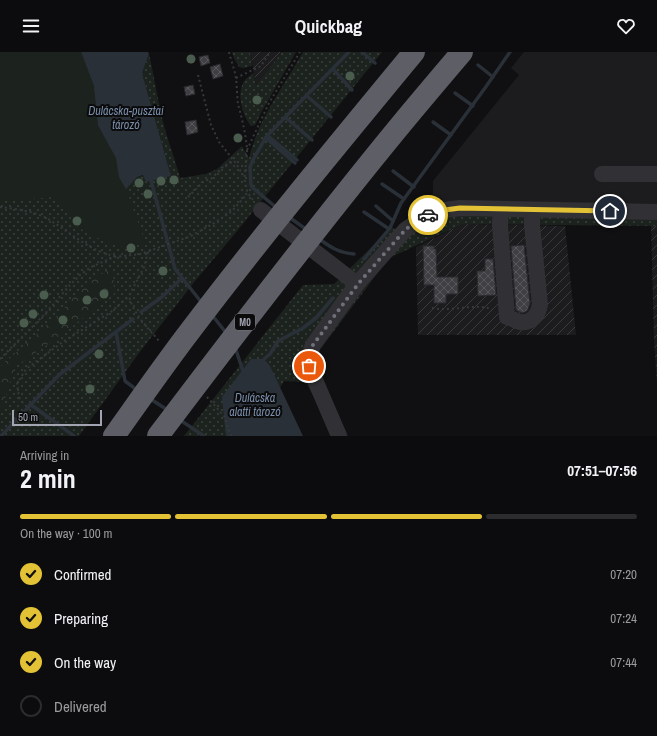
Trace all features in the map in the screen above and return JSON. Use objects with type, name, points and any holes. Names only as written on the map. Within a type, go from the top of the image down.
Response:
[{"type":"highway","points":[[114,436],[190,331],[304,186],[414,52]]},
{"type":"highway","name":"M0","points":[[158,436],[224,348],[334,208],[462,52]]},
{"type":"highway","points":[[98,436],[152,367],[190,331]]},
{"type":"street","points":[[602,174],[657,174]]},
{"type":"street","points":[[339,436],[309,366],[309,356],[313,345],[358,284],[405,230],[415,222],[437,211],[460,208],[657,212]]},
{"type":"street","points":[[501,209],[500,225],[507,317],[520,322],[532,320],[539,311],[540,304],[532,225],[532,210]]},
{"type":"street","points":[[261,210],[358,284]]},
{"type":"path","points":[[229,52],[236,78],[238,102],[245,132],[247,151],[244,176],[247,194],[261,210]]},
{"type":"path","points":[[236,78],[261,66],[270,52]]},
{"type":"path","points":[[247,151],[270,103],[300,52]]},
{"type":"path","points":[[198,75],[211,125],[219,142],[244,176]]},
{"type":"path","points":[[188,197],[204,181],[211,179],[224,166],[235,162]]},
{"type":"path","points":[[0,359],[24,337],[70,285],[91,267],[104,261],[119,257],[141,254],[191,236],[232,211],[247,194]]},
{"type":"path","points":[[0,207],[25,210],[47,219],[64,231],[104,254],[119,257]]},
{"type":"path","points":[[23,403],[19,397],[17,384],[26,369],[64,341],[111,312],[129,296]]},
{"type":"path","points":[[432,308],[442,310],[474,307],[490,308],[507,317]]},
{"type":"shaded area","points":[[250,52],[282,52],[256,85],[253,69]]},
{"type":"shaded area","points":[[524,52],[657,52],[657,206],[444,205],[433,199],[433,181],[519,75],[511,68]]},
{"type":"shaded area","points":[[463,224],[565,226],[576,335],[418,335],[416,247]]},
{"type":"shaded area","points":[[651,226],[657,226],[657,385],[654,339]]},
{"type":"green space","points":[[0,52],[81,52],[94,86],[137,177],[144,175],[171,176],[142,73],[149,54],[162,118],[180,178],[206,174],[217,169],[242,146],[249,158],[253,144],[265,116],[303,52],[382,52],[195,281],[139,353],[79,436],[0,436]]},
{"type":"green space","points":[[0,52],[81,52],[94,86],[98,125],[116,158],[119,177],[126,189],[146,244],[120,247],[91,235],[78,227],[55,197],[0,201]]},
{"type":"green space","points":[[232,52],[250,52],[252,66],[243,68],[239,67]]},
{"type":"green space","points":[[282,52],[296,52],[255,125],[251,126],[245,116],[241,103],[240,96],[243,84],[253,73],[256,85]]},
{"type":"green space","points":[[657,206],[657,226],[463,224],[389,258],[319,351],[316,364],[348,436],[334,436],[306,382],[284,381],[252,436],[184,436],[303,285],[334,284],[392,227],[397,231],[425,210]]},
{"type":"green space","points":[[113,268],[114,294],[57,338],[15,367],[2,409],[0,411],[0,367],[59,314],[89,280]]},
{"type":"water","name":"Dulácska-pusztai tározó","points":[[81,52],[148,52],[149,54],[142,73],[171,176],[146,182],[143,175],[137,177],[126,189],[119,177],[116,158],[98,125],[94,86]]},
{"type":"water","name":"Dulácska alatti tározó","points":[[251,359],[264,359],[270,366],[303,436],[226,436],[222,397]]},
{"type":"building","points":[[208,55],[210,63],[201,66],[199,57]]},
{"type":"building","points":[[220,64],[223,76],[213,79],[210,67]]},
{"type":"building","points":[[193,85],[195,94],[186,96],[184,87]]},
{"type":"building","points":[[196,120],[198,132],[187,135],[185,122]]},
{"type":"building","points":[[524,245],[530,304],[527,311],[522,313],[516,310],[511,246]]},
{"type":"building","points":[[423,246],[434,246],[434,249],[436,249],[437,277],[458,277],[458,294],[446,294],[446,303],[434,303],[434,285],[424,285]]},
{"type":"building","points":[[485,259],[493,259],[496,295],[478,296],[477,271],[485,271]]},
{"type":"waterway","points":[[278,209],[251,185],[250,167],[253,160],[266,137],[349,52]]},
{"type":"waterway","points":[[362,52],[375,63]]},
{"type":"waterway","points":[[364,259],[390,228],[401,203],[510,52]]},
{"type":"waterway","points":[[478,65],[493,77]]},
{"type":"waterway","points":[[333,69],[352,90]]},
{"type":"waterway","points":[[455,93],[473,106]]},
{"type":"waterway","points":[[307,96],[331,117]]},
{"type":"waterway","points":[[285,117],[312,140]]},
{"type":"waterway","points":[[433,122],[451,135]]},
{"type":"waterway","points":[[268,136],[297,160]]},
{"type":"waterway","points":[[266,138],[295,163]]},
{"type":"waterway","points":[[393,171],[414,187]]},
{"type":"waterway","points":[[150,177],[175,269],[202,303]]},
{"type":"waterway","points":[[382,184],[404,199]]},
{"type":"waterway","points":[[376,206],[393,221]]},
{"type":"waterway","points":[[364,212],[389,229]]},
{"type":"waterway","points":[[289,217],[307,230]]},
{"type":"waterway","points":[[318,238],[335,249],[354,254]]},
{"type":"waterway","points":[[141,312],[162,297],[182,278]]},
{"type":"waterway","points":[[264,359],[270,354],[278,341],[303,328],[316,318],[333,298]]},
{"type":"waterway","points":[[212,315],[227,334]]},
{"type":"waterway","points":[[1,436],[59,375],[133,319]]},
{"type":"waterway","points":[[116,332],[125,381],[137,390]]},
{"type":"waterway","points":[[235,347],[244,374]]},
{"type":"waterway","points":[[149,398],[169,411]]},
{"type":"waterway","points":[[30,404],[74,436]]},
{"type":"waterway","points":[[180,420],[204,436]]},
{"type":"way so far","points":[[309,366],[309,356],[313,345],[358,284],[405,230],[415,222],[428,215]]},
{"type":"route","points":[[428,215],[437,211],[460,208],[610,211]]}]
